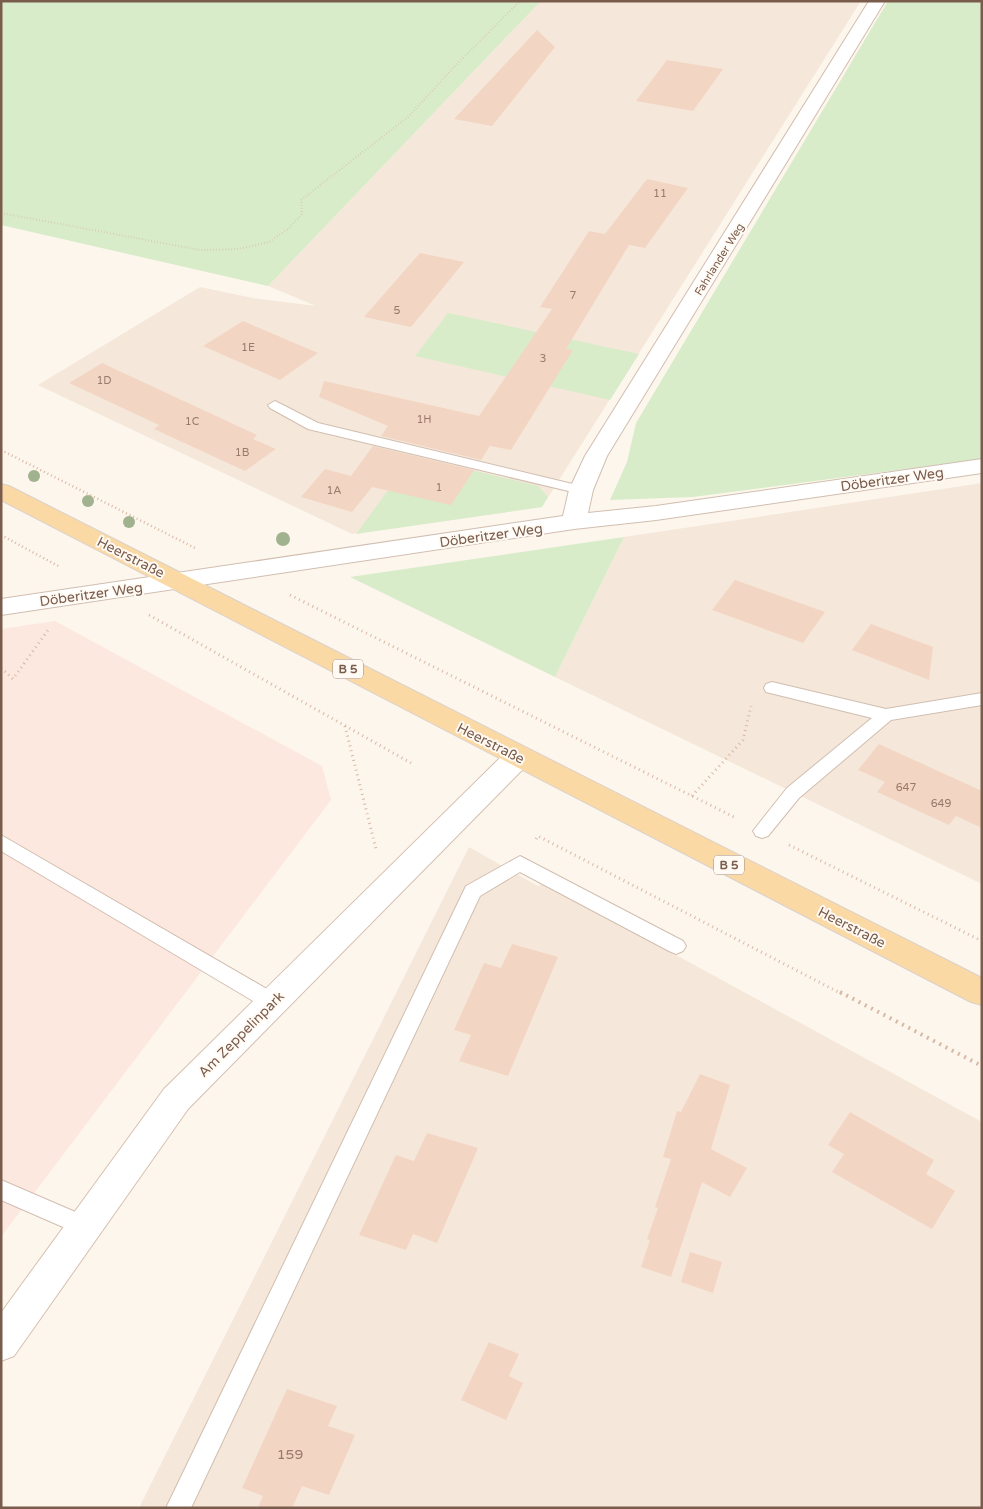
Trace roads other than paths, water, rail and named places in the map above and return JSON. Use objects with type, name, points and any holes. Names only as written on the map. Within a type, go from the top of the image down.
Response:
[{"type":"main road","name":"Heerstraße","points":[[1,491],[982,994]]},
{"type":"street","name":"Fahrlander Weg","points":[[574,522],[581,490],[596,456],[877,1]]},
{"type":"street","name":"Döberitzer Weg","points":[[1,607],[574,522],[656,513],[982,466]]},
{"type":"street","name":"Am Zeppelinpark","points":[[1,1344],[176,1099],[518,757]]},
{"type":"lane","points":[[274,405],[312,426],[581,490]]},
{"type":"lane","points":[[772,688],[886,715],[982,699]]},
{"type":"lane","points":[[762,831],[793,792],[886,715]]},
{"type":"lane","points":[[1,842],[272,1002]]},
{"type":"lane","points":[[178,1508],[473,891],[520,863],[676,946]]},
{"type":"lane","points":[[1,1190],[86,1227]]}]
